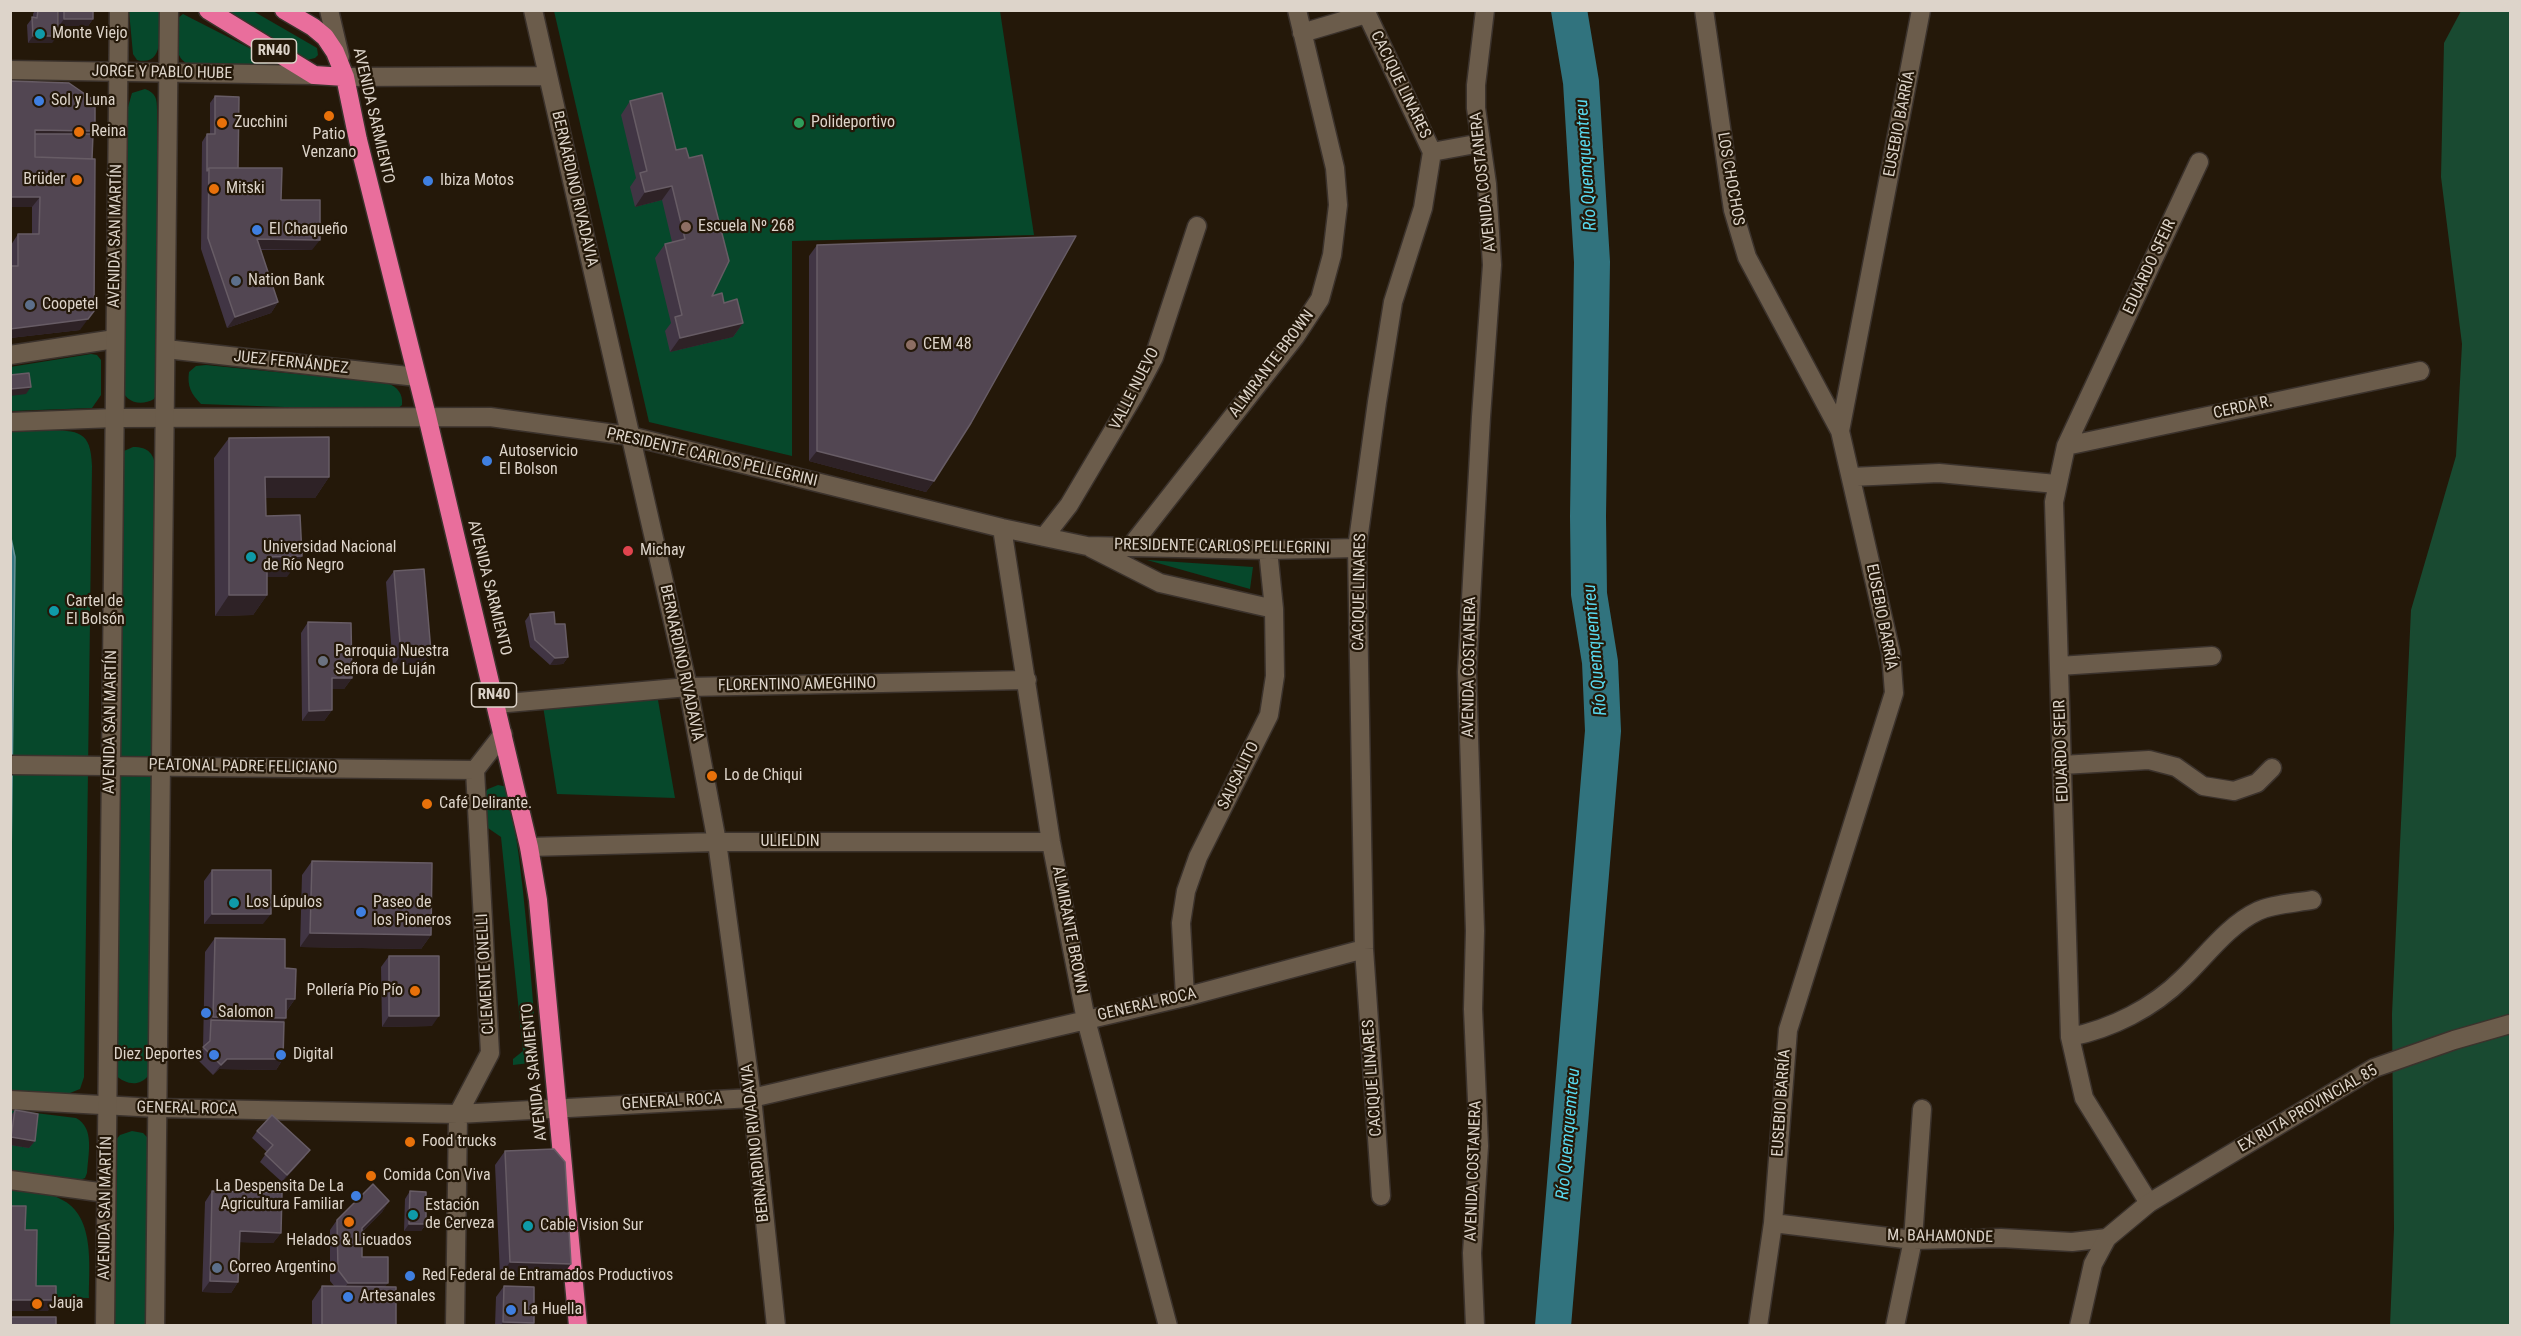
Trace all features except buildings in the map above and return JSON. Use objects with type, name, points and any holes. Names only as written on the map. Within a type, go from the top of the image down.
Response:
[{"type":"highway","name":"RN40","points":[[208,10],[314,75],[345,77],[335,52],[325,37],[284,10]]},
{"type":"highway","name":"AVENIDA SARMIENTO","points":[[345,77],[358,140],[427,416],[529,847],[538,900],[578,1326]]},
{"type":"street","name":"AVENIDA SAN MARTÍN","points":[[105,1326],[119,10]]},
{"type":"street","points":[[155,1326],[169,10]]},
{"type":"street","name":"AVENIDA SARMIENTO","points":[[329,10],[345,77]]},
{"type":"street","name":"BERNARDINO RIVADAVIA","points":[[533,10],[688,687],[717,842],[752,1098],[776,1326]]},
{"type":"street","name":"ALMIRANTE BROWN","points":[[1131,546],[1295,337],[1320,299],[1332,255],[1338,205],[1336,177],[1297,10]]},
{"type":"street","name":"AVENIDA COSTANERA","points":[[1474,1326],[1472,1253],[1479,1146],[1473,1009],[1475,931],[1467,672],[1480,417],[1492,264],[1487,184],[1476,108],[1476,85],[1485,10]]},
{"type":"street","name":"LOS CHOCHOS","points":[[1704,10],[1732,210],[1747,257],[1840,431]]},
{"type":"street","name":"EUSEBIO BARRÍA","points":[[1758,1326],[1773,1223],[1788,1030],[1894,693],[1891,652],[1840,431],[1921,10]]},
{"type":"street","points":[[1302,33],[1366,12]]},
{"type":"street","name":"CACIQUE LINARES","points":[[1366,12],[1432,152],[1423,208],[1394,302],[1377,402],[1358,548],[1364,949],[1381,1196]]},
{"type":"street","name":"JORGE Y PABLO HUBE","points":[[10,70],[314,75]]},
{"type":"street","points":[[345,77],[548,76]]},
{"type":"street","points":[[1432,152],[1481,143]]},
{"type":"street","name":"EDUARDO SFEIR","points":[[2148,1203],[2084,1098],[2070,1037],[2054,502],[2056,484],[2066,446],[2199,162]]},
{"type":"street","name":"VALLE NUEVO","points":[[1044,537],[1069,505],[1154,357],[1197,226]]},
{"type":"street","points":[[10,355],[115,339]]},
{"type":"street","name":"JUEZ FERNÁNDEZ","points":[[166,349],[417,377]]},
{"type":"street","name":"CERDA R.","points":[[2066,446],[2420,371]]},
{"type":"street","name":"PRESIDENTE CARLOS PELLEGRINI","points":[[10,422],[114,418],[490,417],[630,436],[1002,528],[1087,546],[1268,550],[1358,548]]},
{"type":"street","points":[[1851,477],[1939,473],[2056,484]]},
{"type":"street","name":"ALMIRANTE BROWN","points":[[1002,528],[1052,842],[1086,1020],[1168,1326]]},
{"type":"street","name":"PRESIDENTE CARLOS PELLEGRINI","points":[[1087,546],[1160,583],[1274,609]]},
{"type":"street","name":"SAUSALITO","points":[[1185,997],[1181,923],[1186,891],[1198,857],[1269,715],[1275,675],[1274,609],[1268,550]]},
{"type":"street","points":[[2059,666],[2212,656]]},
{"type":"street","name":"FLORENTINO AMEGHINO","points":[[496,704],[688,687],[1027,680]]},
{"type":"street","points":[[475,770],[503,734]]},
{"type":"street","points":[[2062,765],[2149,760],[2176,767],[2203,786],[2234,791],[2257,783],[2272,768]]},
{"type":"street","name":"PEATONAL PADRE FELICIANO","points":[[12,765],[475,770]]},
{"type":"street","name":"CLEMENTE ONELLI","points":[[455,1326],[458,1114],[490,1053],[475,770]]},
{"type":"street","name":"ULIELDIN","points":[[529,847],[717,842],[1052,842]]},
{"type":"street","points":[[2070,1037],[2099,1031],[2150,1005],[2182,980],[2220,938],[2258,910],[2312,900]]},
{"type":"street","name":"GENERAL ROCA","points":[[10,1100],[157,1108],[458,1114],[752,1098],[1185,997],[1364,949]]},
{"type":"street","name":"EX RUTA PROVINCIAL 85","points":[[2148,1203],[2374,1068],[2454,1040],[2511,1024]]},
{"type":"street","points":[[1895,1326],[1913,1240],[1922,1109]]},
{"type":"street","points":[[10,1180],[106,1193]]},
{"type":"street","points":[[2079,1326],[2093,1264],[2107,1238],[2148,1203]]},
{"type":"street","name":"M. BAHAMONDE","points":[[1773,1223],[1913,1240],[2001,1238],[2072,1242],[2107,1238]]},
{"type":"green space","points":[[129,11],[159,11],[160,37],[157,53],[146,61],[137,60],[133,54]]},
{"type":"green space","points":[[219,11],[253,11],[317,48],[318,55],[307,60]]},
{"type":"green space","name":"Polideportivo","points":[[554,11],[1000,11],[1034,235],[792,241],[792,456],[649,422]]},
{"type":"green space","points":[[2461,11],[2510,11],[2510,1325],[2390,1326],[2394,1229],[2392,1014],[2411,610],[2456,456],[2462,344],[2441,177],[2444,43]]},
{"type":"green space","points":[[183,14],[267,57],[268,63],[261,66],[191,65],[185,62],[177,46],[178,18]]},
{"type":"green space","points":[[145,89],[154,94],[157,105],[159,388],[154,399],[138,403],[125,396],[121,386],[128,107],[132,93]]},
{"type":"green space","points":[[91,354],[97,355],[101,360],[101,395],[92,408],[11,411],[10,367]]},
{"type":"green space","points":[[206,365],[387,383],[399,391],[402,405],[395,411],[201,404],[190,389],[189,372],[196,366]]},
{"type":"green space","points":[[47,430],[75,432],[81,435],[89,445],[92,466],[84,1077],[80,1089],[65,1095],[11,1092],[11,432]]},
{"type":"green space","points":[[133,447],[143,448],[150,452],[156,469],[149,1075],[137,1083],[128,1083],[115,1075],[120,457],[124,451]]},
{"type":"green space","points":[[1147,560],[1253,567],[1250,589]]},
{"type":"green space","points":[[658,700],[675,798],[557,794],[543,706]]},
{"type":"green space","points":[[498,785],[508,787],[519,855],[538,1062],[513,1065],[513,1059],[523,1051],[501,837],[485,826],[483,794]]},
{"type":"green space","points":[[11,1110],[76,1118],[82,1122],[89,1142],[85,1178],[80,1180],[11,1170]]},
{"type":"green space","points":[[132,1131],[143,1133],[149,1139],[147,1325],[112,1326],[113,1143],[120,1135]]},
{"type":"green space","points":[[11,1190],[53,1196],[67,1203],[77,1212],[87,1238],[89,1298],[28,1297],[11,1216]]},
{"type":"water","points":[[11,538],[15,557],[11,862]]},
{"type":"waterway","name":"Río Quemquemtreu","points":[[1553,1326],[1603,731],[1600,662],[1589,594],[1592,262],[1581,82],[1569,10]]},
{"type":"place","name":"Monte Viejo","points":[[40,34]]},
{"type":"place","name":"Sol y Luna","points":[[39,101]]},
{"type":"place","name":"Patio Venzano","points":[[329,116]]},
{"type":"place","name":"Zucchini","points":[[222,123]]},
{"type":"place","name":"Polideportivo","points":[[799,123]]},
{"type":"place","name":"Reina","points":[[79,132]]},
{"type":"place","name":"Brüder","points":[[77,180]]},
{"type":"place","name":"Ibiza Motos","points":[[428,181]]},
{"type":"place","name":"Mitski","points":[[214,189]]},
{"type":"place","name":"Escuela Nº 268","points":[[686,227]]},
{"type":"place","name":"El Chaqueño","points":[[257,230]]},
{"type":"place","name":"Nation Bank","points":[[236,281]]},
{"type":"place","name":"Coopetel","points":[[30,305]]},
{"type":"place","name":"CEM 48","points":[[911,345]]},
{"type":"place","name":"Autoservicio El Bolson","points":[[487,461]]},
{"type":"place","name":"Michay","points":[[628,551]]},
{"type":"place","name":"Universidad Nacional de Río Negro","points":[[251,557]]},
{"type":"place","name":"Cartel de El Bolsón","points":[[54,611]]},
{"type":"place","name":"Parroquia Nuestra Señora de Luján","points":[[323,661]]},
{"type":"place","name":"Lo de Chiqui","points":[[712,776]]},
{"type":"place","name":"Café Delirante.","points":[[427,804]]},
{"type":"place","name":"Los Lúpulos","points":[[234,903]]},
{"type":"place","name":"Paseo de los Pioneros","points":[[361,912]]},
{"type":"place","name":"Pollería Pío Pío","points":[[415,991]]},
{"type":"place","name":"Salomon","points":[[206,1013]]},
{"type":"place","name":"Diez Deportes","points":[[214,1055]]},
{"type":"place","name":"Digital","points":[[281,1055]]},
{"type":"place","name":"Food trucks","points":[[410,1142]]},
{"type":"place","name":"Comida Con Viva","points":[[371,1176]]},
{"type":"place","name":"La Despensita De La Agricultura Familiar","points":[[356,1196]]},
{"type":"place","name":"Estación de Cerveza","points":[[413,1215]]},
{"type":"place","name":"Helados & Licuados","points":[[349,1222]]},
{"type":"place","name":"Cable Vision Sur","points":[[528,1226]]},
{"type":"place","name":"Correo Argentino","points":[[217,1268]]},
{"type":"place","name":"Red Federal de Entramados Productivos","points":[[410,1276]]},
{"type":"place","name":"Artesanales","points":[[348,1297]]},
{"type":"place","name":"Jauja","points":[[37,1304]]},
{"type":"place","name":"La Huella","points":[[511,1310]]}]
